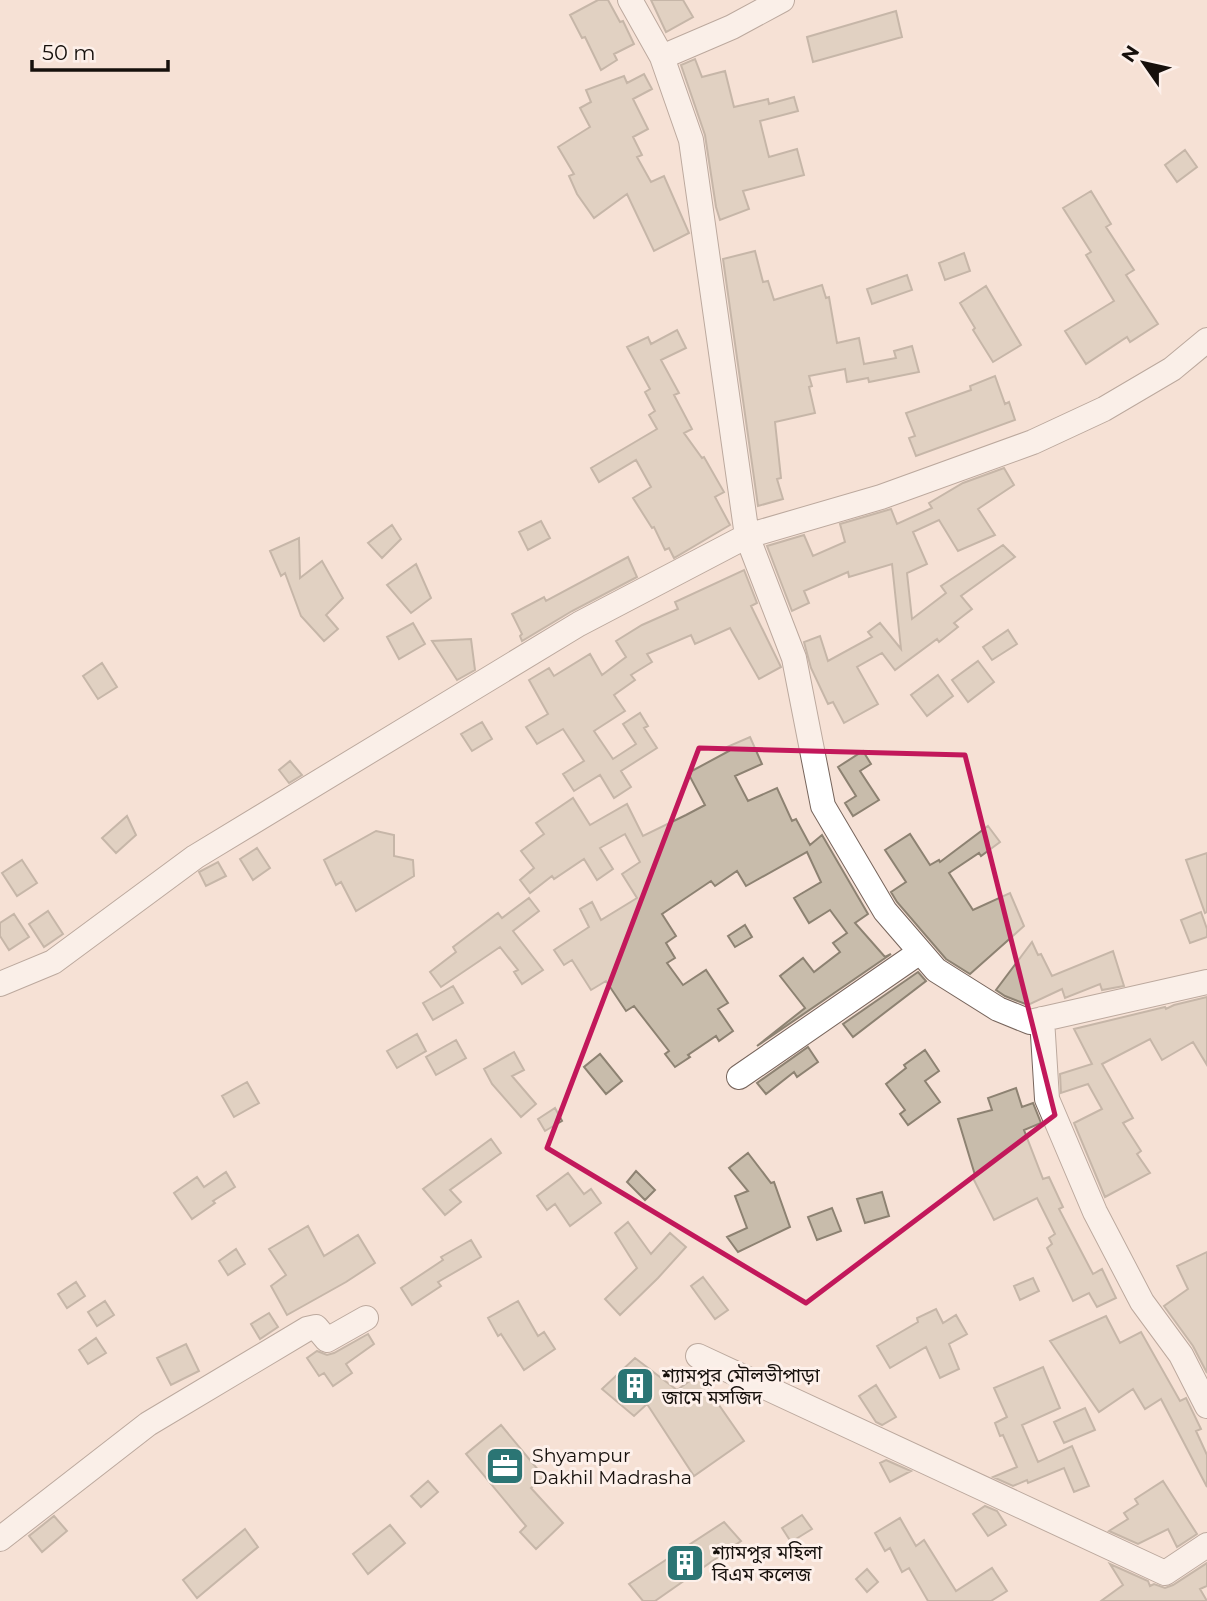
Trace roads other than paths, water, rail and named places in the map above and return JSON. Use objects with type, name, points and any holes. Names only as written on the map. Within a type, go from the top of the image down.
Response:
[{"type":"street","points":[[630,0],[662,57],[691,140],[747,537],[794,658],[823,806],[885,911],[920,952],[936,970],[998,1009],[1030,1022],[1207,982]]},
{"type":"street","points":[[662,57],[732,27],[782,0]]},
{"type":"street","points":[[0,984],[53,962],[195,857],[579,624],[747,537],[881,496],[1034,442],[1115,402],[1172,369],[1207,340]]},
{"type":"street","points":[[739,1077],[920,952]]},
{"type":"street","points":[[1042,1019],[1047,1099],[1095,1213],[1142,1302],[1181,1355],[1207,1406]]},
{"type":"street","points":[[0,1539],[148,1424],[307,1329],[316,1327],[327,1340],[366,1318]]},
{"type":"street","points":[[698,1356],[1165,1573],[1207,1545]]},
{"type":"place","name":"শ্যামপুর মৌলভীপাড়া জামে মসজিদ","points":[[635,1386]]},
{"type":"place","name":"Shyampur Dakhil Madrasha","points":[[505,1466]]},
{"type":"place","name":"শ্যামপুর মহিলা বিএম কলেজ","points":[[685,1563]]}]
